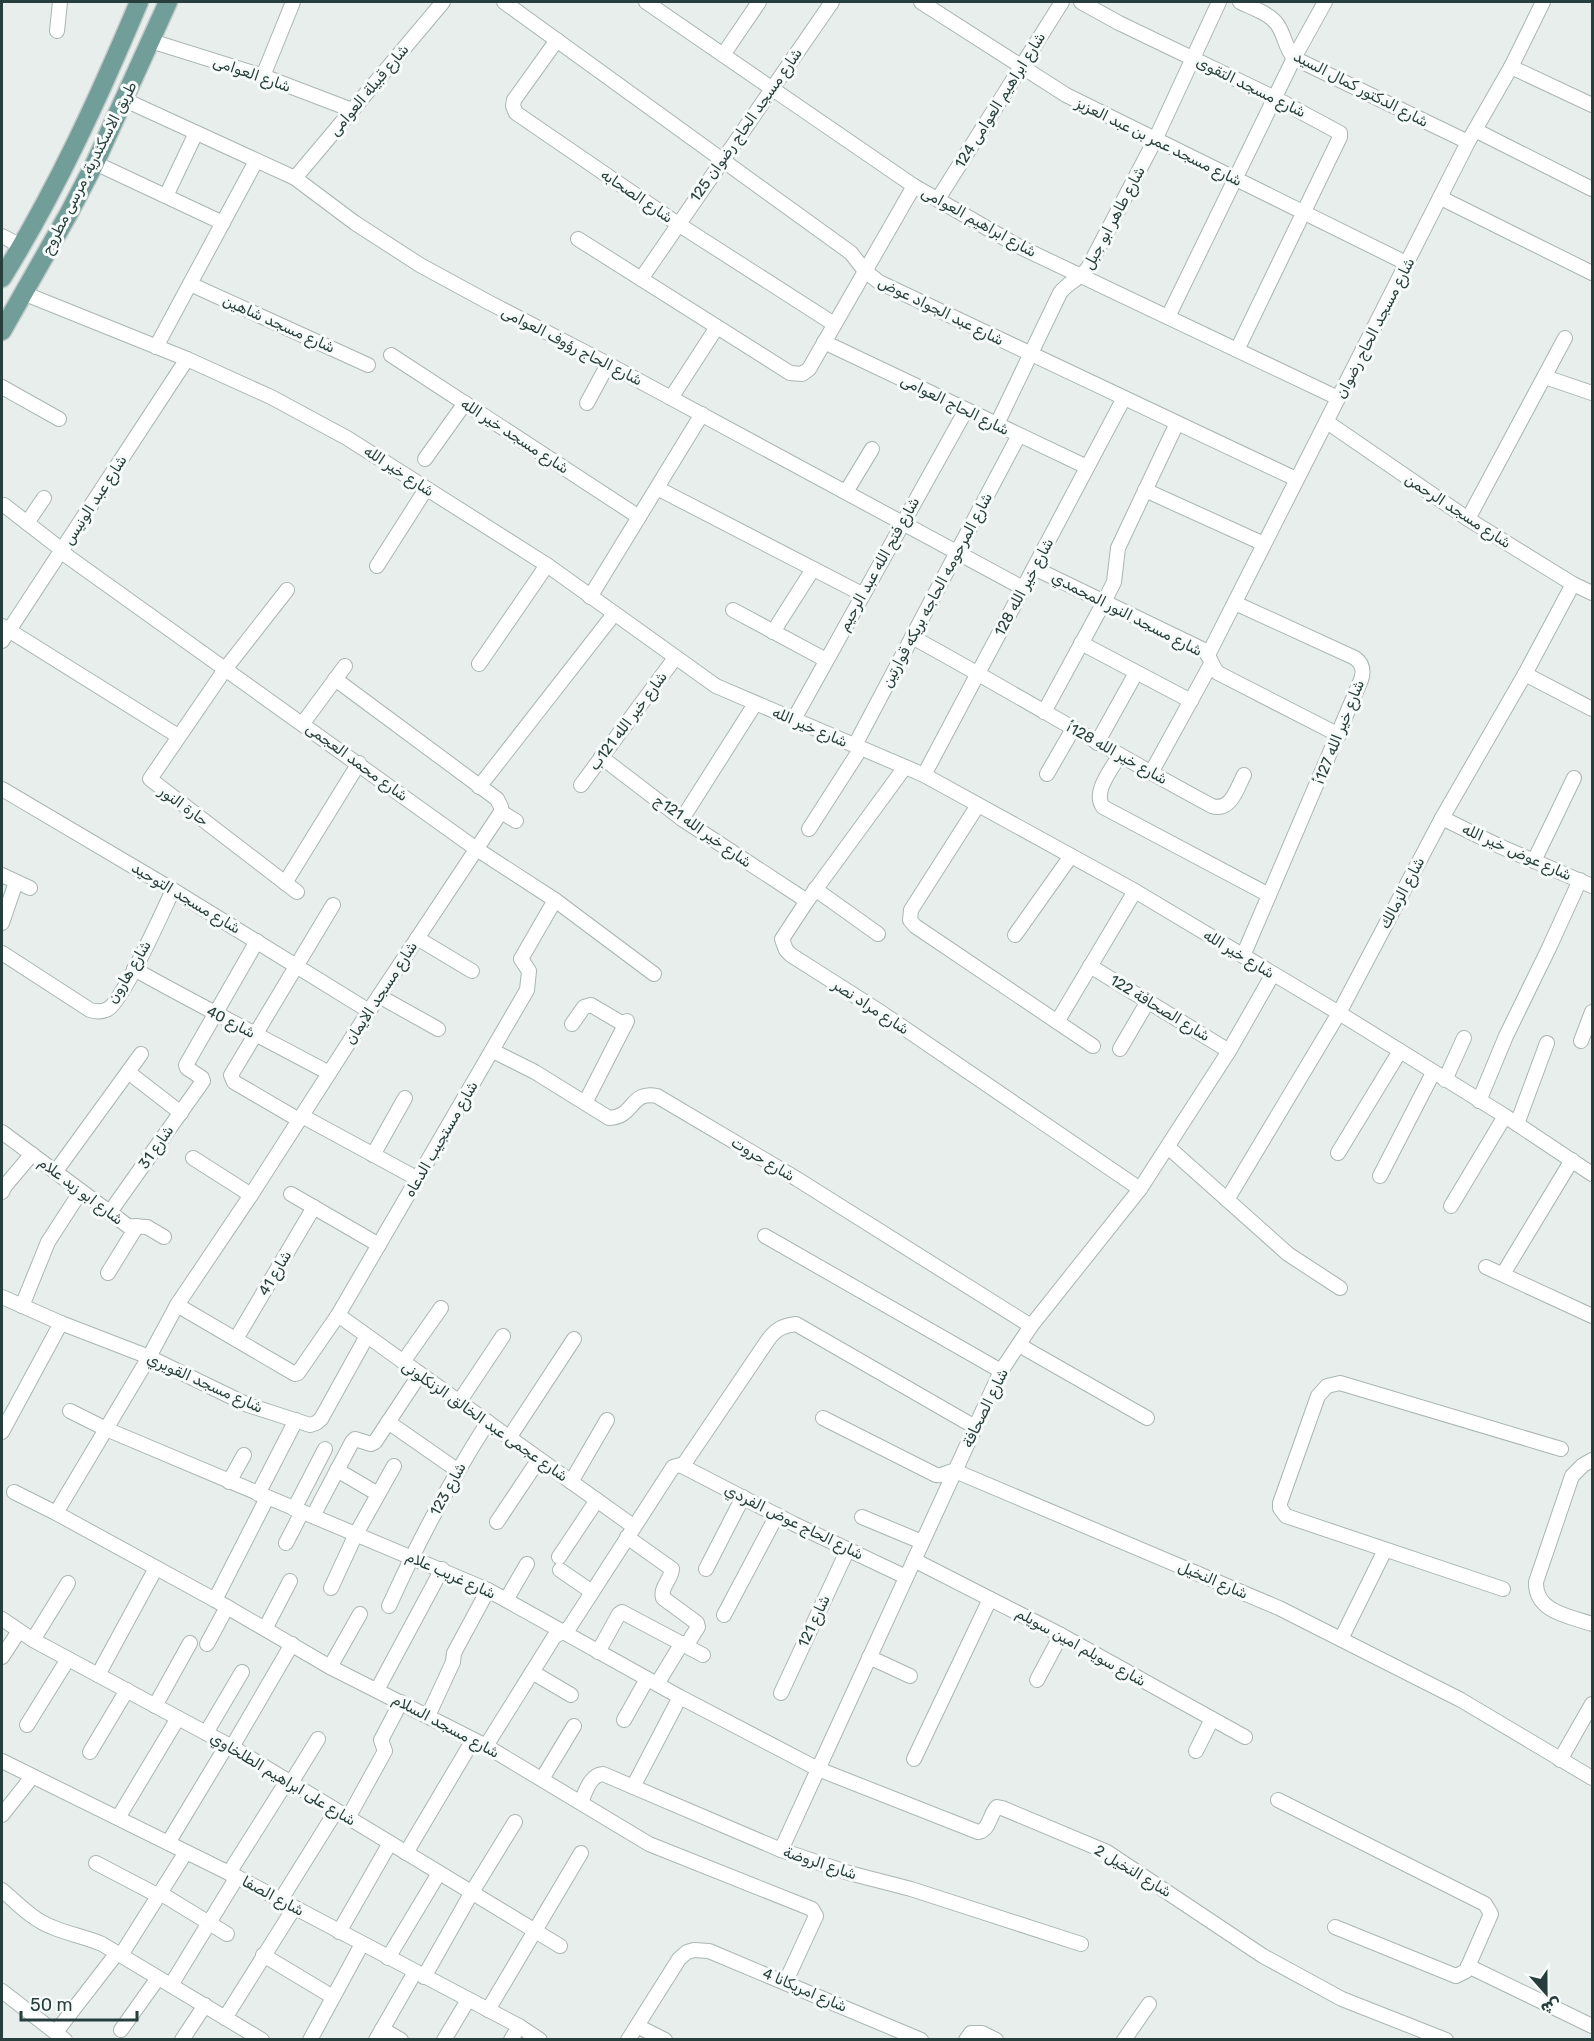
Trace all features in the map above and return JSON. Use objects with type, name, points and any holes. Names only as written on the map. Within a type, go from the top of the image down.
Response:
[{"type":"main road","name":"طريق الاسكندرية, مرسى مطروح","points":[[2,278],[72,153],[137,2]]},
{"type":"main road","name":"طريق الاسكندرية, مرسى مطروح","points":[[2,331],[95,163],[168,2]]},
{"type":"street","points":[[57,31],[60,2]]},
{"type":"street","points":[[263,76],[293,2]]},
{"type":"street","name":"شارع قبيلة العوامى","points":[[295,178],[443,2]]},
{"type":"street","name":"شارع عبد الجواد عوض","points":[[504,2],[851,253],[865,272],[879,282],[1296,479]]},
{"type":"street","name":"شارع ابراهيم العوامى","points":[[646,2],[915,186],[1018,246],[1338,398]]},
{"type":"street","points":[[723,55],[759,2]]},
{"type":"street","name":"شارع مسجد الحاج رضوان 125","points":[[641,279],[832,2]]},
{"type":"street","name":"شارع مسجد عمر بن عبد العزيز","points":[[921,2],[1066,95],[1408,264]]},
{"type":"street","name":"شارع ابراهيم العوامى 124","points":[[938,200],[1062,2]]},
{"type":"street","name":"شارع مسجد التقوى","points":[[1081,2],[1119,23],[1338,130],[1341,134],[1303,213]]},
{"type":"street","name":"شارع طاهر ابو جبل","points":[[997,424],[1060,293],[1069,283],[1083,275],[1088,268],[1155,140],[1219,2]]},
{"type":"street","name":"شارع الدكتور كمال السيد","points":[[1240,2],[1276,23],[1283,35],[1285,45],[1294,58],[1468,142]]},
{"type":"street","points":[[1168,317],[1294,58],[1325,2]]},
{"type":"street","name":"شارع مسجد الحاج رضوان","points":[[1151,773],[1191,701],[1235,603],[1296,479],[1408,264],[1468,142],[1511,67],[1543,2]]},
{"type":"street","name":"شارع الصحابه","points":[[557,40],[514,100],[513,110],[518,116],[678,224],[834,324]]},
{"type":"street","name":"شارع العوامى","points":[[151,41],[263,76],[352,111]]},
{"type":"street","points":[[1511,67],[1593,105]]},
{"type":"street","name":"شارع الحاج رؤوف العوامى","points":[[125,100],[295,178],[355,223],[420,265],[488,303],[702,414],[1023,588]]},
{"type":"street","points":[[1475,130],[1593,189]]},
{"type":"street","points":[[166,196],[196,133]]},
{"type":"street","points":[[156,347],[256,160]]},
{"type":"street","points":[[95,163],[223,223]]},
{"type":"street","points":[[578,239],[790,373],[798,375],[806,372],[915,186]]},
{"type":"street","points":[[1441,198],[1593,273]]},
{"type":"street","points":[[1237,350],[1303,213]]},
{"type":"street","points":[[2,236],[21,246]]},
{"type":"street","name":"شارع مسجد شاهين","points":[[190,284],[368,365]]},
{"type":"street","name":"شارع خير الله","points":[[23,293],[187,359],[271,397],[346,438],[547,565],[716,686],[924,775],[1135,891],[1339,1013],[1593,1174]]},
{"type":"street","points":[[671,398],[717,327]]},
{"type":"street","points":[[1468,519],[1564,338]]},
{"type":"street","name":"شارع الحاج العوامى","points":[[824,342],[1087,468]]},
{"type":"street","name":"شارع مسجد خير الله","points":[[391,355],[639,517]]},
{"type":"street","name":"شارع عبد الونيس","points":[[4,632],[62,550],[187,359]]},
{"type":"street","points":[[587,403],[608,364]]},
{"type":"street","points":[[1545,377],[1593,393]]},
{"type":"street","points":[[2,387],[59,419]]},
{"type":"street","name":"شارع خير الله 128","points":[[924,775],[1124,398]]},
{"type":"street","points":[[424,459],[465,403]]},
{"type":"street","name":"شارع فتح الله عبد الرحيم","points":[[794,719],[966,410]]},
{"type":"street","points":[[590,597],[702,414]]},
{"type":"street","name":"شارع مسجد الرحمن","points":[[1327,422],[1468,519],[1573,584],[1593,593]]},
{"type":"street","points":[[1044,712],[1114,582],[1118,548],[1178,423]]},
{"type":"street","name":"شارع المرحومه الحاجه بريكه قوارتين","points":[[809,829],[858,746],[912,637],[1019,435]]},
{"type":"street","points":[[846,492],[872,449]]},
{"type":"street","points":[[657,488],[862,594]]},
{"type":"street","points":[[376,566],[426,489]]},
{"type":"street","points":[[1145,490],[1264,544]]},
{"type":"street","points":[[27,523],[44,498]]},
{"type":"street","name":"شارع محمد العجمى","points":[[4,505],[77,563],[475,848],[555,900],[654,974]]},
{"type":"street","points":[[479,664],[547,565]]},
{"type":"street","name":"شارع مسجد النور المحمدي","points":[[1034,568],[1202,649],[1218,673],[1338,735]]},
{"type":"street","points":[[774,632],[813,569]]},
{"type":"street","name":"شارع الزمالك","points":[[1227,1200],[1339,1013],[1442,818],[1525,674],[1573,584]]},
{"type":"street","name":"حارة النور","points":[[287,590],[226,668],[150,776],[150,781],[291,887],[359,763]]},
{"type":"street","name":"شارع خير الله 127أ","points":[[1235,603],[1355,658],[1363,668],[1361,680],[1243,956]]},
{"type":"street","points":[[732,610],[826,660]]},
{"type":"street","points":[[479,787],[614,614]]},
{"type":"street","points":[[4,632],[178,736]]},
{"type":"street","name":"شارع خير الله 128أ","points":[[912,637],[1119,756],[1212,806],[1220,808],[1229,802],[1244,775]]},
{"type":"street","points":[[1082,643],[1191,701]]},
{"type":"street","name":"شارع خير الله 121ب","points":[[581,785],[675,658]]},
{"type":"street","points":[[303,723],[345,666]]},
{"type":"street","points":[[1097,743],[1136,672]]},
{"type":"street","points":[[1525,674],[1593,709]]},
{"type":"street","points":[[335,679],[497,799],[501,812],[516,821]]},
{"type":"street","points":[[682,819],[754,704]]},
{"type":"street","points":[[1047,774],[1073,729]]},
{"type":"street","points":[[1119,756],[1099,792],[1099,800],[1103,807],[1269,895]]},
{"type":"street","name":"شارع خير الله 121ج","points":[[601,757],[682,819],[807,901]]},
{"type":"street","name":"شارع مراد نصر","points":[[904,767],[815,889],[782,939],[786,950],[1140,1190]]},
{"type":"street","points":[[1534,861],[1574,778]]},
{"type":"street","name":"شارع مسجد التوحيد","points":[[2,789],[173,890],[369,1011]]},
{"type":"street","points":[[978,805],[911,910],[910,920],[915,926],[1094,1046]]},
{"type":"street","name":"شارع مسجد الايمان","points":[[56,1513],[149,1357],[177,1305],[251,1195],[475,848],[501,812]]},
{"type":"street","name":"شارع عوض خير الله","points":[[1442,818],[1534,861],[1588,881]]},
{"type":"street","points":[[1015,935],[1071,856]]},
{"type":"street","points":[[2,875],[30,888]]},
{"type":"street","points":[[1479,1101],[1506,1036],[1549,948],[1588,881]]},
{"type":"street","points":[[2,923],[16,882]]},
{"type":"street","points":[[815,889],[878,934]]},
{"type":"street","name":"شارع هارون","points":[[2,953],[90,1010],[95,1012],[107,1009],[134,969],[173,890]]},
{"type":"street","points":[[1057,1022],[1135,891]]},
{"type":"street","name":"شارع مستجيب الدعاه","points":[[236,1339],[295,1374],[298,1373],[338,1315],[527,990],[529,971],[521,959],[555,900]]},
{"type":"street","points":[[333,905],[232,1073],[232,1079],[300,1118],[418,1179]]},
{"type":"street","points":[[417,938],[472,971]]},
{"type":"street","points":[[215,1014],[257,942]]},
{"type":"street","name":"شارع الصحافة 122","points":[[1090,966],[1229,1051]]},
{"type":"street","name":"شارع 40","points":[[134,969],[329,1073]]},
{"type":"street","name":"شارع الصحافة","points":[[781,1850],[1001,1371],[1031,1326],[1140,1190],[1229,1051],[1273,974]]},
{"type":"street","points":[[379,996],[438,1029]]},
{"type":"street","points":[[1120,1049],[1148,1001]]},
{"type":"street","points":[[572,1024],[584,1007],[591,1005],[626,1023],[585,1103]]},
{"type":"street","points":[[1581,1041],[1593,1012]]},
{"type":"street","name":"شارع 31","points":[[110,1212],[202,1082],[202,1078],[186,1065],[215,1014]]},
{"type":"street","points":[[1380,1176],[1464,1038]]},
{"type":"street","points":[[1451,1206],[1511,1120],[1547,1043]]},
{"type":"street","name":"شارع حروت","points":[[493,1051],[535,1072],[612,1118],[623,1115],[641,1096],[649,1094],[657,1096],[807,1185],[1031,1326]]},
{"type":"street","points":[[1338,1153],[1400,1051]]},
{"type":"street","points":[[56,1171],[141,1054]]},
{"type":"street","points":[[128,1072],[181,1113]]},
{"type":"street","points":[[373,1155],[405,1098]]},
{"type":"street","name":"شارع ابو زيد علام","points":[[2,1132],[128,1226],[147,1227],[164,1237]]},
{"type":"street","points":[[1168,1148],[1288,1254],[1340,1288]]},
{"type":"street","points":[[2,1192],[32,1154]]},
{"type":"street","points":[[193,1158],[251,1195]]},
{"type":"street","points":[[1503,1274],[1572,1160]]},
{"type":"street","points":[[22,1306],[48,1242],[81,1191]]},
{"type":"street","points":[[291,1194],[379,1245]]},
{"type":"street","name":"شارع 41","points":[[236,1339],[314,1207]]},
{"type":"street","points":[[108,1273],[137,1226]]},
{"type":"street","points":[[765,1236],[1001,1371]]},
{"type":"street","points":[[1486,1267],[1593,1316]]},
{"type":"street","name":"شارع مسجد القويري","points":[[2,1297],[149,1357],[248,1405],[310,1425],[321,1419],[367,1336]]},
{"type":"street","points":[[177,1305],[236,1339]]},
{"type":"street","points":[[404,1362],[441,1308]]},
{"type":"street","name":"شارع عجمى عبد الخالق الزنكلونى","points":[[338,1315],[597,1500],[672,1569],[662,1591],[663,1598],[698,1626],[624,1719]]},
{"type":"street","points":[[2,1432],[61,1323]]},
{"type":"street","points":[[406,1853],[479,1743],[532,1672],[554,1637],[569,1628],[673,1467],[682,1466],[775,1331],[783,1326],[796,1324],[975,1427]]},
{"type":"street","points":[[459,1401],[503,1336]]},
{"type":"street","points":[[509,1437],[574,1339]]},
{"type":"street","points":[[1019,1345],[1147,1418]]},
{"type":"street","points":[[303,1512],[337,1470],[352,1442],[359,1439],[371,1444],[420,1374]]},
{"type":"street","points":[[1503,1589],[1286,1516],[1280,1508],[1280,1503],[1318,1396],[1327,1386],[1340,1383],[1562,1449]]},
{"type":"street","name":"شارع غريب علام","points":[[70,1411],[106,1429],[488,1590],[652,1682],[818,1769]]},
{"type":"street","name":"شارع النخيل","points":[[823,1418],[936,1475],[941,1476],[951,1470],[955,1471],[1279,1608],[1461,1700],[1593,1778]]},
{"type":"street","points":[[207,1644],[263,1496],[296,1420]]},
{"type":"street","points":[[571,1482],[608,1420]]},
{"type":"street","points":[[388,1422],[457,1470]]},
{"type":"street","name":"شارع 123","points":[[389,1606],[411,1557],[457,1470],[488,1422]]},
{"type":"street","points":[[286,1543],[303,1512],[325,1449]]},
{"type":"street","points":[[230,1482],[244,1455]]},
{"type":"street","points":[[497,1522],[539,1459]]},
{"type":"street","points":[[1593,1461],[1572,1476],[1536,1582],[1536,1591],[1544,1605],[1593,1624]]},
{"type":"street","points":[[331,1588],[356,1534],[394,1466]]},
{"type":"street","name":"شارع الحاج عوض الفردي","points":[[682,1466],[906,1578]]},
{"type":"street","points":[[337,1470],[378,1494]]},
{"type":"street","name":"شارع مسجد السلام","points":[[14,1492],[156,1568],[330,1667],[479,1743],[649,1844],[812,1909],[816,1916],[786,1982]]},
{"type":"street","points":[[706,1569],[743,1497]]},
{"type":"street","points":[[592,1592],[560,1564],[597,1500]]},
{"type":"street","points":[[724,1615],[777,1515]]},
{"type":"street","points":[[862,1517],[922,1542]]},
{"type":"street","name":"شارع 121","points":[[781,1693],[848,1550]]},
{"type":"street","points":[[1341,1639],[1385,1550]]},
{"type":"street","name":"شارع سويلم امين سويلم","points":[[914,1560],[1060,1635],[1245,1737]]},
{"type":"street","points":[[506,1600],[527,1564]]},
{"type":"street","points":[[98,1675],[156,1568]]},
{"type":"street","points":[[377,1690],[442,1569]]},
{"type":"street","points":[[266,1629],[290,1581]]},
{"type":"street","points":[[33,1640],[68,1583]]},
{"type":"street","points":[[428,1716],[453,1662],[454,1653],[488,1590]]},
{"type":"street","points":[[914,1759],[990,1599]]},
{"type":"street","points":[[598,1652],[622,1612],[703,1655]]},
{"type":"street","points":[[330,1667],[360,1614]]},
{"type":"street","name":"شارع على ابراهيم الطلخاوي","points":[[2,1619],[33,1640],[230,1746],[560,1946]]},
{"type":"street","points":[[2,1657],[19,1631]]},
{"type":"street","points":[[1037,1680],[1060,1635]]},
{"type":"street","points":[[155,1706],[190,1643]]},
{"type":"street","points":[[168,1843],[292,1644]]},
{"type":"street","points":[[869,1657],[910,1676]]},
{"type":"street","points":[[27,1725],[68,1659]]},
{"type":"street","points":[[206,1733],[242,1672]]},
{"type":"street","points":[[532,1672],[571,1695]]},
{"type":"street","points":[[90,1752],[127,1690]]},
{"type":"street","points":[[633,1787],[680,1697]]},
{"type":"street","points":[[280,1900],[385,1751],[381,1740],[401,1702]]},
{"type":"street","points":[[1560,1760],[1593,1704]]},
{"type":"street","points":[[118,1818],[178,1718]]},
{"type":"street","points":[[1196,1751],[1212,1719]]},
{"type":"street","points":[[542,1779],[574,1726]]},
{"type":"street","points":[[171,1985],[209,1923],[233,1875],[289,1782],[318,1739]]},
{"type":"street","name":"شارع الصفا","points":[[2,1761],[233,1875],[519,2026],[540,2040]]},
{"type":"street","name":"شارع النخيل 2","points":[[818,1769],[978,1832],[987,1827],[997,1807],[1107,1852],[1263,1956],[1332,1994],[1446,2040]]},
{"type":"street","name":"شارع الروضة","points":[[581,1802],[592,1779],[603,1774],[781,1850],[1081,1944]]},
{"type":"street","points":[[2,1815],[32,1777]]},
{"type":"street","points":[[1278,1800],[1488,1907],[1491,1914],[1463,1974],[1452,1975],[1335,1927]]},
{"type":"street","points":[[401,2040],[379,2034],[420,1975],[515,1822]]},
{"type":"street","points":[[339,1932],[390,1844]]},
{"type":"street","points":[[2,1992],[61,2036],[119,1954],[186,1852]]},
{"type":"street","points":[[488,2010],[581,1853]]},
{"type":"street","points":[[96,1863],[159,1894],[227,1934]]},
{"type":"street","points":[[388,1958],[439,1873]]},
{"type":"street","points":[[2,1890],[50,1927],[82,1935],[102,1944],[262,2040]]},
{"type":"street","points":[[225,2018],[294,1908]]},
{"type":"street","points":[[310,2040],[362,1944]]},
{"type":"street","name":"شارع امريكانا 4","points":[[637,2026],[679,1959],[687,1952],[702,1949],[921,2040]]},
{"type":"street","points":[[263,1955],[333,1997]]},
{"type":"street","points":[[1468,1966],[1593,2026]]},
{"type":"street","points":[[121,2031],[158,1978]]},
{"type":"street","points":[[444,2040],[468,2000]]},
{"type":"street","points":[[1124,2040],[1149,2004]]},
{"type":"street","points":[[182,2040],[205,2006]]},
{"type":"street","points":[[511,2040],[519,2026]]},
{"type":"street","points":[[628,2040],[637,2026],[665,2040]]},
{"type":"street","points":[[966,2040],[971,2032],[982,2032],[996,2040]]}]
